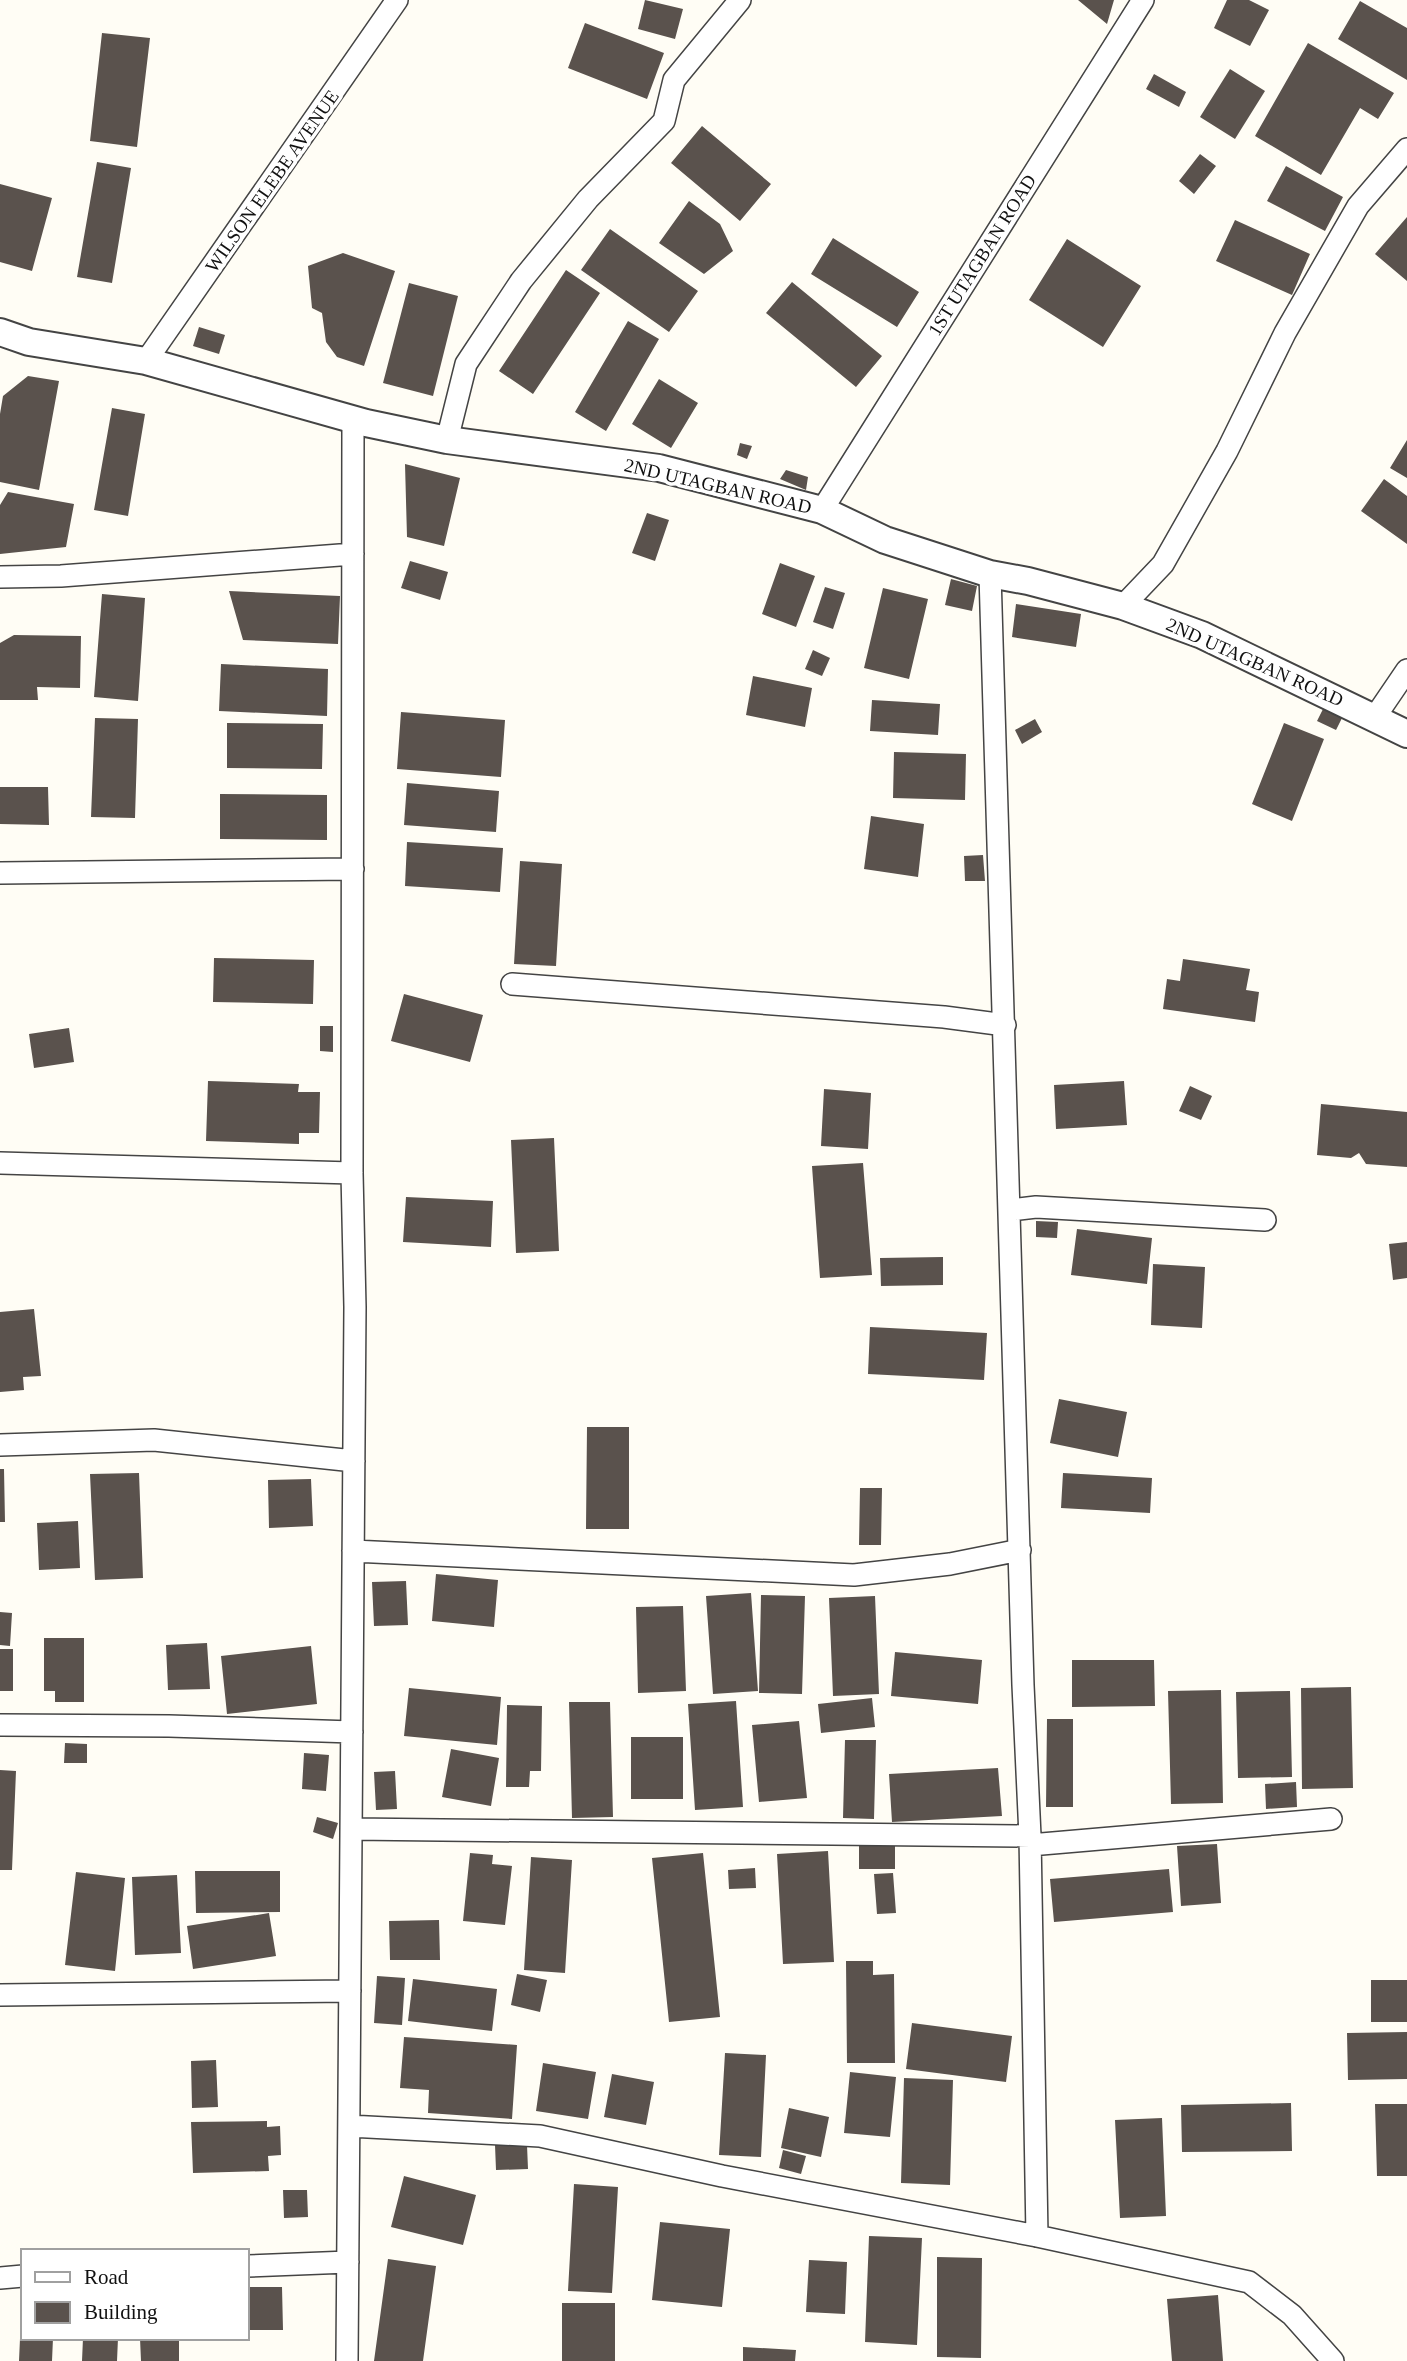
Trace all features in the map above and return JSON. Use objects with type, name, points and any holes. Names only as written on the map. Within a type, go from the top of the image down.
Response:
[{"type":"street","name":"WILSON ELEBE AVENUE","points":[[146,361],[397,0]]},
{"type":"street","points":[[447,440],[466,364],[520,281],[587,199],[664,121],[674,80],[740,0]]},
{"type":"street","name":"1ST UTAGBAN ROAD","points":[[822,510],[1143,0]]},
{"type":"street","points":[[1123,606],[1163,564],[1227,451],[1285,333],[1357,206],[1407,149]]},
{"type":"street","name":"2ND UTAGBAN ROAD","points":[[0,332],[29,342],[146,361],[353,419],[447,440],[659,468],[822,510],[885,540],[990,574],[1123,606],[1202,635],[1407,734]]},
{"type":"street","points":[[347,2361],[355,1307],[352,1173],[353,419]]},
{"type":"street","points":[[0,577],[61,576],[353,554]]},
{"type":"street","points":[[990,574],[1030,1841],[1037,2236]]},
{"type":"street","points":[[1375,718],[1407,670]]},
{"type":"street","points":[[0,873],[353,869]]},
{"type":"street","points":[[512,984],[944,1017],[1004,1025]]},
{"type":"street","points":[[0,1163],[352,1173]]},
{"type":"street","points":[[1010,1210],[1036,1207],[1265,1220]]},
{"type":"street","points":[[0,1445],[154,1440],[354,1461]]},
{"type":"street","points":[[353,1551],[854,1575],[950,1564],[1020,1550]]},
{"type":"street","points":[[0,1725],[352,1731]]},
{"type":"street","points":[[351,1829],[1030,1841],[1331,1819]]},
{"type":"street","points":[[0,1995],[350,1991]]},
{"type":"street","points":[[349,2126],[540,2136],[722,2176],[1037,2236],[1249,2282],[1292,2315],[1333,2361]]},
{"type":"street","points":[[248,2266],[348,2262]]},
{"type":"street","points":[[0,2277],[21,2276]]},
{"type":"building","points":[[645,0],[683,9],[675,39],[638,29]]},
{"type":"building","points":[[1078,0],[1114,0],[1107,24]]},
{"type":"building","points":[[1227,0],[1249,0],[1269,10],[1250,46],[1214,28]]},
{"type":"building","points":[[1360,1],[1407,28],[1407,80],[1338,39]]},
{"type":"building","points":[[585,23],[664,53],[647,99],[568,68]]},
{"type":"building","points":[[102,33],[150,38],[137,147],[90,141]]},
{"type":"building","points":[[1308,43],[1394,93],[1378,119],[1360,108],[1321,175],[1255,136]]},
{"type":"building","points":[[1230,69],[1265,91],[1235,139],[1200,117]]},
{"type":"building","points":[[1154,74],[1186,92],[1179,107],[1146,89]]},
{"type":"building","points":[[702,126],[771,184],[740,221],[671,163]]},
{"type":"building","points":[[1200,154],[1216,166],[1194,194],[1179,181]]},
{"type":"building","points":[[97,162],[131,168],[112,283],[77,277]]},
{"type":"building","points":[[1286,166],[1343,197],[1325,231],[1267,201]]},
{"type":"building","points":[[0,184],[52,198],[32,271],[0,262]]},
{"type":"building","points":[[689,201],[720,224],[733,251],[704,274],[659,243]]},
{"type":"building","points":[[1407,217],[1407,281],[1375,254]]},
{"type":"building","points":[[1235,220],[1310,254],[1292,295],[1216,261]]},
{"type":"building","points":[[610,229],[698,291],[669,332],[581,270]]},
{"type":"building","points":[[833,238],[919,292],[897,327],[811,274]]},
{"type":"building","points":[[1067,239],[1141,286],[1103,347],[1029,300]]},
{"type":"building","points":[[343,253],[395,271],[364,366],[337,357],[326,342],[322,313],[312,308],[308,266]]},
{"type":"building","points":[[566,270],[600,293],[533,394],[499,371]]},
{"type":"building","points":[[792,282],[882,356],[856,387],[766,313]]},
{"type":"building","points":[[409,283],[458,296],[433,396],[383,383]]},
{"type":"building","points":[[628,321],[659,339],[606,431],[575,412]]},
{"type":"building","points":[[199,327],[225,335],[219,354],[193,346]]},
{"type":"building","points":[[28,376],[59,381],[39,490],[0,482],[0,414],[3,396]]},
{"type":"building","points":[[659,379],[698,403],[671,448],[632,424]]},
{"type":"building","points":[[112,408],[145,414],[128,516],[94,510]]},
{"type":"building","points":[[1407,440],[1407,478],[1390,468]]},
{"type":"building","points":[[740,443],[752,446],[747,459],[737,455]]},
{"type":"building","points":[[405,464],[460,478],[444,546],[407,537]]},
{"type":"building","points":[[786,470],[808,477],[806,490],[780,479]]},
{"type":"building","points":[[1384,479],[1407,496],[1407,544],[1361,511]]},
{"type":"building","points":[[8,492],[74,504],[66,547],[0,554],[0,505]]},
{"type":"building","points":[[647,513],[669,520],[655,561],[632,553]]},
{"type":"building","points":[[410,561],[448,572],[440,600],[401,588]]},
{"type":"building","points":[[780,563],[815,576],[796,627],[762,614]]},
{"type":"building","points":[[951,579],[977,586],[972,611],[945,605]]},
{"type":"building","points":[[825,587],[845,593],[833,629],[813,622]]},
{"type":"building","points":[[883,588],[928,599],[909,679],[864,668]]},
{"type":"building","points":[[229,591],[340,596],[338,644],[243,640]]},
{"type":"building","points":[[102,594],[145,598],[138,701],[94,697]]},
{"type":"building","points":[[1016,604],[1081,614],[1076,647],[1012,637]]},
{"type":"building","points":[[14,635],[81,636],[80,688],[37,687],[38,700],[0,700],[0,643]]},
{"type":"building","points":[[813,650],[830,658],[822,676],[805,669]]},
{"type":"building","points":[[221,664],[328,669],[327,716],[219,711]]},
{"type":"building","points":[[753,676],[812,688],[805,727],[746,715]]},
{"type":"building","points":[[872,700],[940,704],[938,735],[870,731]]},
{"type":"building","points":[[1324,707],[1343,716],[1336,730],[1317,721]]},
{"type":"building","points":[[401,712],[505,720],[501,777],[397,769]]},
{"type":"building","points":[[95,718],[138,719],[135,818],[91,817]]},
{"type":"building","points":[[1035,719],[1042,732],[1022,744],[1015,730]]},
{"type":"building","points":[[227,723],[323,724],[322,769],[227,768]]},
{"type":"building","points":[[1284,723],[1324,739],[1292,821],[1252,804]]},
{"type":"building","points":[[894,752],[966,754],[965,800],[893,798]]},
{"type":"building","points":[[407,783],[499,791],[496,832],[404,825]]},
{"type":"building","points":[[0,787],[48,787],[49,825],[0,824]]},
{"type":"building","points":[[220,794],[327,795],[327,840],[220,839]]},
{"type":"building","points":[[871,816],[924,824],[918,877],[864,869]]},
{"type":"building","points":[[407,842],[503,848],[500,892],[405,886]]},
{"type":"building","points":[[983,855],[985,881],[965,881],[964,856]]},
{"type":"building","points":[[520,861],[562,864],[556,966],[514,964]]},
{"type":"building","points":[[214,958],[314,960],[313,1004],[213,1002]]},
{"type":"building","points":[[1183,959],[1250,969],[1246,990],[1259,992],[1255,1022],[1163,1009],[1167,979],[1180,981]]},
{"type":"building","points":[[404,994],[483,1015],[470,1062],[391,1041]]},
{"type":"building","points":[[320,1026],[333,1026],[333,1052],[320,1051]]},
{"type":"building","points":[[69,1028],[74,1062],[34,1068],[29,1034]]},
{"type":"building","points":[[208,1081],[299,1084],[298,1092],[320,1092],[319,1133],[299,1133],[299,1144],[206,1141]]},
{"type":"building","points":[[1124,1081],[1127,1125],[1056,1129],[1054,1085]]},
{"type":"building","points":[[1190,1086],[1212,1096],[1201,1120],[1179,1111]]},
{"type":"building","points":[[824,1089],[871,1093],[868,1149],[821,1146]]},
{"type":"building","points":[[1321,1104],[1407,1112],[1407,1167],[1366,1164],[1359,1153],[1351,1158],[1317,1155]]},
{"type":"building","points":[[554,1138],[559,1251],[516,1253],[511,1140]]},
{"type":"building","points":[[863,1163],[872,1275],[820,1278],[812,1166]]},
{"type":"building","points":[[406,1197],[493,1201],[491,1247],[403,1242]]},
{"type":"building","points":[[1036,1221],[1058,1222],[1057,1238],[1036,1237]]},
{"type":"building","points":[[1077,1229],[1152,1238],[1147,1284],[1071,1275]]},
{"type":"building","points":[[1407,1242],[1407,1278],[1393,1280],[1389,1244]]},
{"type":"building","points":[[943,1257],[943,1285],[881,1286],[880,1258]]},
{"type":"building","points":[[1153,1264],[1205,1267],[1202,1328],[1151,1325]]},
{"type":"building","points":[[34,1309],[41,1376],[23,1377],[24,1390],[0,1392],[0,1312]]},
{"type":"building","points":[[870,1327],[987,1333],[984,1380],[868,1374]]},
{"type":"building","points":[[1059,1399],[1127,1412],[1118,1457],[1050,1443]]},
{"type":"building","points":[[587,1427],[629,1427],[629,1529],[586,1529]]},
{"type":"building","points":[[0,1469],[4,1469],[5,1522],[0,1522]]},
{"type":"building","points":[[139,1473],[143,1578],[95,1580],[90,1474]]},
{"type":"building","points":[[1063,1473],[1152,1478],[1150,1513],[1061,1508]]},
{"type":"building","points":[[311,1479],[313,1526],[269,1528],[268,1480]]},
{"type":"building","points":[[860,1488],[882,1488],[881,1545],[859,1545]]},
{"type":"building","points":[[78,1521],[80,1568],[39,1570],[37,1523]]},
{"type":"building","points":[[436,1574],[498,1580],[494,1627],[432,1621]]},
{"type":"building","points":[[406,1581],[408,1625],[374,1626],[372,1582]]},
{"type":"building","points":[[751,1593],[758,1691],[713,1694],[706,1596]]},
{"type":"building","points":[[761,1595],[805,1596],[802,1694],[759,1693]]},
{"type":"building","points":[[875,1596],[879,1694],[833,1696],[829,1598]]},
{"type":"building","points":[[683,1606],[686,1691],[638,1693],[636,1607]]},
{"type":"building","points":[[0,1612],[12,1613],[10,1646],[0,1645]]},
{"type":"building","points":[[44,1638],[84,1638],[84,1702],[55,1702],[55,1691],[44,1691]]},
{"type":"building","points":[[207,1643],[210,1689],[168,1690],[166,1645]]},
{"type":"building","points":[[311,1646],[317,1704],[227,1714],[221,1656]]},
{"type":"building","points":[[0,1649],[13,1649],[13,1691],[0,1691]]},
{"type":"building","points":[[895,1652],[982,1660],[978,1704],[891,1696]]},
{"type":"building","points":[[1072,1660],[1154,1660],[1155,1706],[1072,1707]]},
{"type":"building","points":[[1351,1687],[1353,1788],[1302,1789],[1301,1688]]},
{"type":"building","points":[[409,1688],[501,1697],[497,1745],[404,1736]]},
{"type":"building","points":[[1221,1690],[1223,1803],[1171,1804],[1168,1691]]},
{"type":"building","points":[[1290,1691],[1292,1777],[1238,1778],[1236,1692]]},
{"type":"building","points":[[872,1698],[875,1727],[821,1733],[818,1704]]},
{"type":"building","points":[[736,1701],[743,1807],[695,1810],[688,1704]]},
{"type":"building","points":[[569,1702],[610,1702],[613,1817],[572,1818]]},
{"type":"building","points":[[507,1705],[542,1706],[541,1771],[530,1771],[529,1787],[506,1787]]},
{"type":"building","points":[[1047,1719],[1073,1719],[1073,1807],[1046,1807]]},
{"type":"building","points":[[799,1721],[807,1798],[759,1802],[752,1725]]},
{"type":"building","points":[[631,1737],[683,1737],[683,1799],[631,1799]]},
{"type":"building","points":[[845,1740],[876,1740],[874,1819],[843,1818]]},
{"type":"building","points":[[65,1743],[87,1744],[87,1763],[64,1763]]},
{"type":"building","points":[[451,1749],[499,1758],[491,1806],[442,1797]]},
{"type":"building","points":[[304,1753],[329,1755],[326,1791],[302,1789]]},
{"type":"building","points":[[998,1768],[1002,1816],[892,1822],[889,1774]]},
{"type":"building","points":[[0,1770],[16,1771],[12,1870],[0,1870]]},
{"type":"building","points":[[395,1771],[397,1809],[376,1810],[374,1772]]},
{"type":"building","points":[[1296,1782],[1297,1807],[1266,1809],[1265,1784]]},
{"type":"building","points":[[317,1817],[338,1823],[333,1839],[313,1832]]},
{"type":"building","points":[[895,1844],[895,1869],[859,1869],[859,1845]]},
{"type":"building","points":[[1217,1844],[1221,1903],[1181,1906],[1177,1846]]},
{"type":"building","points":[[828,1851],[834,1962],[783,1964],[777,1854]]},
{"type":"building","points":[[470,1853],[493,1855],[492,1864],[512,1866],[505,1925],[463,1921]]},
{"type":"building","points":[[703,1853],[720,2017],[669,2022],[652,1858]]},
{"type":"building","points":[[531,1857],[572,1860],[565,1973],[524,1970]]},
{"type":"building","points":[[755,1868],[756,1888],[729,1889],[728,1870]]},
{"type":"building","points":[[1169,1869],[1173,1912],[1054,1922],[1050,1879]]},
{"type":"building","points":[[195,1871],[280,1871],[280,1912],[196,1913]]},
{"type":"building","points":[[76,1872],[125,1878],[115,1971],[65,1965]]},
{"type":"building","points":[[893,1873],[896,1913],[877,1914],[874,1874]]},
{"type":"building","points":[[177,1875],[181,1953],[135,1955],[132,1877]]},
{"type":"building","points":[[269,1913],[276,1956],[193,1969],[187,1926]]},
{"type":"building","points":[[439,1920],[440,1960],[390,1960],[389,1921]]},
{"type":"building","points":[[846,1961],[873,1961],[873,1975],[894,1974],[895,2063],[847,2063]]},
{"type":"building","points":[[517,1974],[547,1980],[540,2012],[511,2005]]},
{"type":"building","points":[[377,1976],[405,1978],[402,2025],[374,2023]]},
{"type":"building","points":[[413,1979],[497,1989],[492,2031],[408,2021]]},
{"type":"building","points":[[1371,1980],[1407,1980],[1407,2022],[1371,2022]]},
{"type":"building","points":[[912,2023],[1012,2036],[1006,2082],[906,2069]]},
{"type":"building","points":[[1407,2032],[1407,2079],[1348,2080],[1347,2033]]},
{"type":"building","points":[[404,2037],[517,2045],[512,2119],[428,2113],[429,2090],[400,2088]]},
{"type":"building","points":[[725,2053],[766,2055],[761,2157],[719,2155]]},
{"type":"building","points":[[216,2060],[218,2107],[192,2108],[191,2061]]},
{"type":"building","points":[[543,2063],[596,2072],[588,2119],[536,2111]]},
{"type":"building","points":[[850,2072],[896,2077],[890,2137],[844,2133]]},
{"type":"building","points":[[612,2074],[654,2082],[646,2125],[604,2117]]},
{"type":"building","points":[[904,2078],[953,2080],[950,2185],[901,2183]]},
{"type":"building","points":[[1291,2103],[1292,2151],[1182,2152],[1181,2105]]},
{"type":"building","points":[[1375,2104],[1407,2104],[1407,2176],[1377,2176]]},
{"type":"building","points":[[789,2108],[829,2117],[821,2157],[781,2148]]},
{"type":"building","points":[[1162,2118],[1166,2216],[1120,2218],[1115,2120]]},
{"type":"building","points":[[267,2121],[267,2127],[280,2126],[281,2155],[268,2156],[269,2171],[193,2173],[191,2122]]},
{"type":"building","points":[[495,2145],[527,2145],[528,2169],[496,2170]]},
{"type":"building","points":[[783,2150],[806,2156],[801,2174],[779,2168]]},
{"type":"building","points":[[404,2176],[476,2195],[463,2245],[391,2227]]},
{"type":"building","points":[[574,2184],[618,2187],[612,2293],[568,2291]]},
{"type":"building","points":[[283,2190],[307,2190],[308,2217],[284,2218]]},
{"type":"building","points":[[660,2222],[730,2229],[722,2307],[652,2300]]},
{"type":"building","points":[[869,2236],[922,2238],[917,2345],[865,2342]]},
{"type":"building","points":[[937,2257],[982,2258],[981,2358],[937,2357]]},
{"type":"building","points":[[388,2259],[436,2266],[423,2361],[374,2361]]},
{"type":"building","points":[[809,2260],[847,2262],[845,2314],[806,2312]]},
{"type":"building","points":[[248,2287],[282,2287],[283,2330],[248,2330]]},
{"type":"building","points":[[1218,2295],[1223,2361],[1172,2361],[1167,2299]]},
{"type":"building","points":[[562,2303],[615,2303],[615,2361],[562,2361]]},
{"type":"building","points":[[21,2316],[21,2340],[53,2340],[52,2361],[19,2361]]},
{"type":"building","points":[[83,2340],[118,2340],[117,2361],[82,2361]]},
{"type":"building","points":[[140,2340],[179,2340],[179,2361],[141,2361]]},
{"type":"building","points":[[743,2347],[796,2350],[795,2361],[743,2361]]}]
